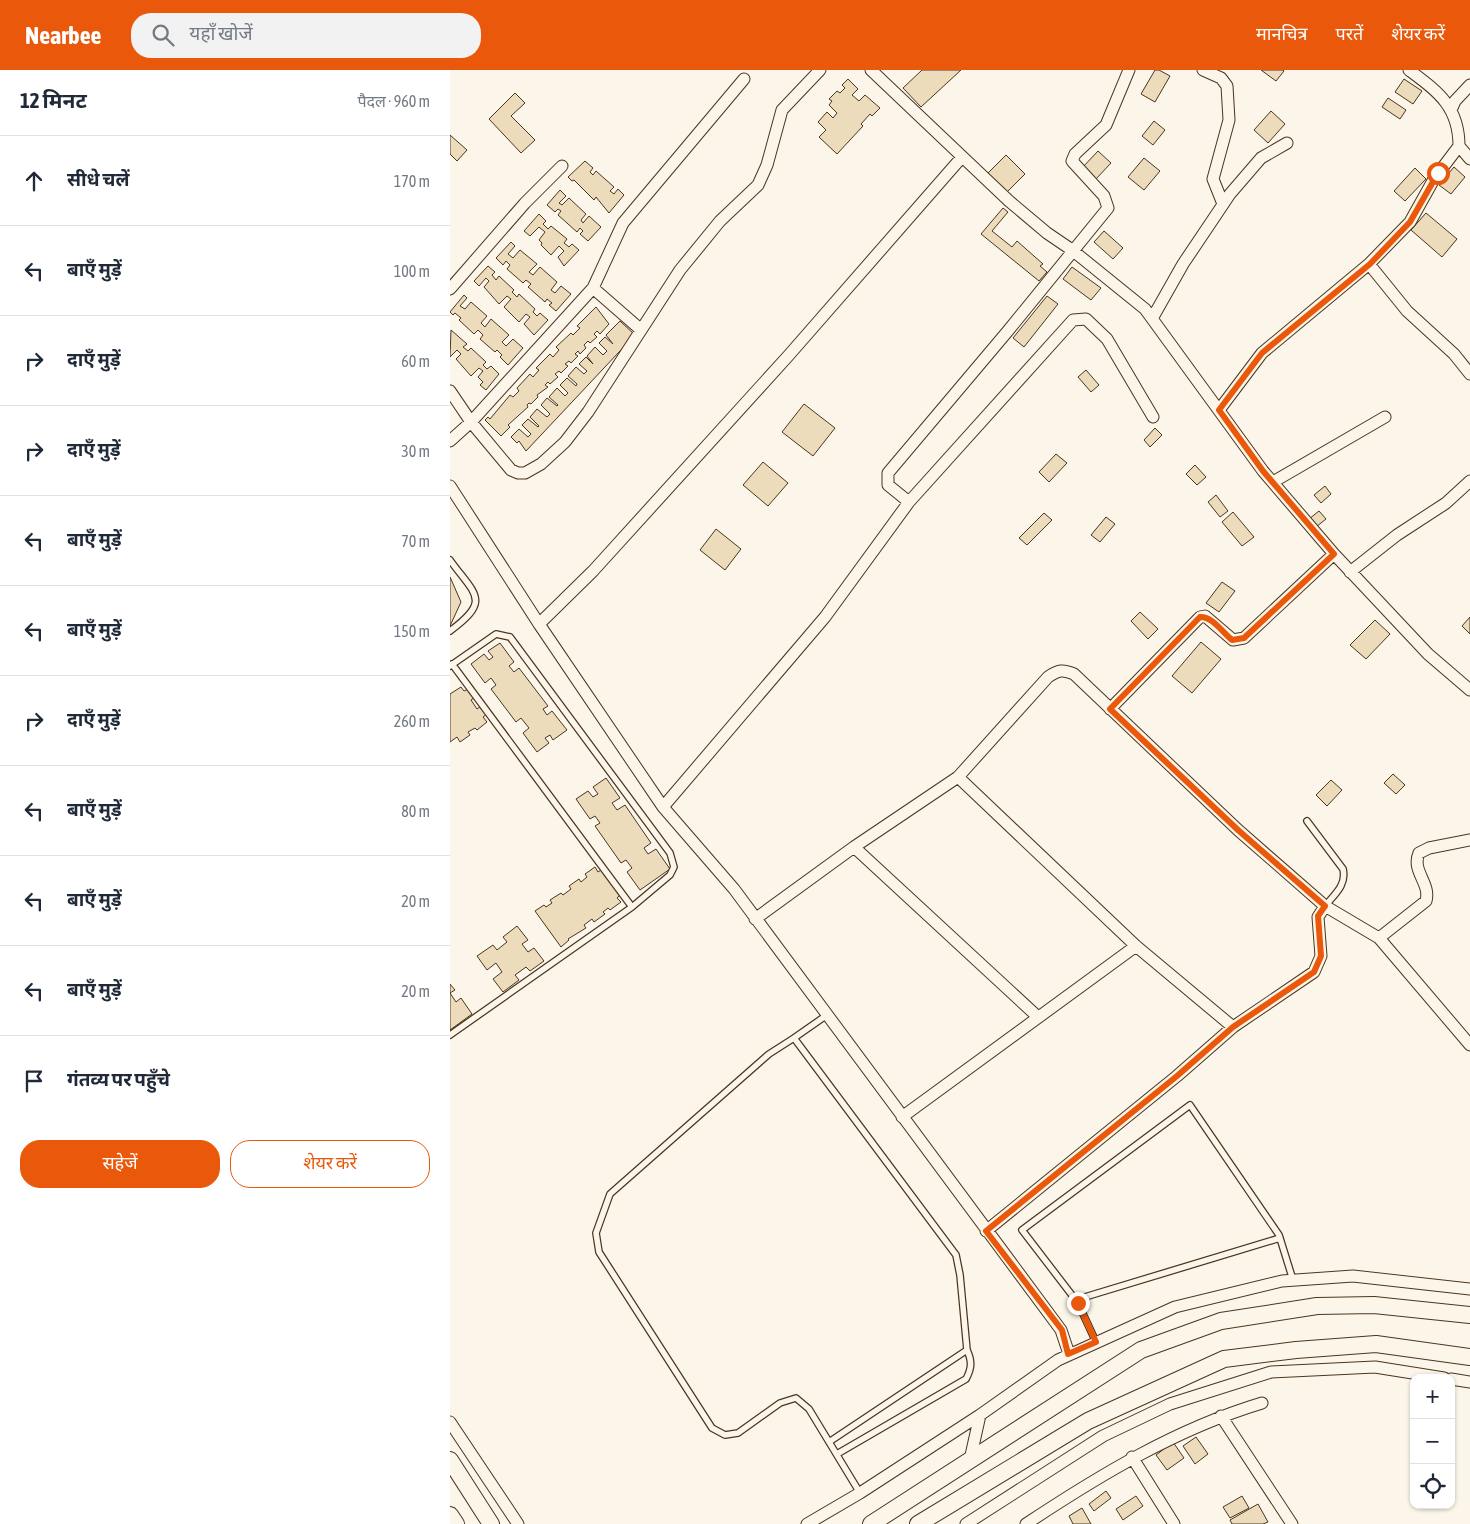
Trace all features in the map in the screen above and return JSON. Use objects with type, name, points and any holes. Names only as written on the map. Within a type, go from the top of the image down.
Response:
[{"type":"street","points":[[450,391],[471,422],[511,470],[525,473],[541,464],[565,442],[588,412],[680,270],[720,222],[758,185],[767,165],[782,110],[820,70]]},
{"type":"street","points":[[871,70],[962,157],[1047,233],[1140,303],[1153,317],[1172,348],[1273,482],[1334,554],[1428,654],[1470,690]]},
{"type":"street","points":[[909,502],[888,485],[888,473],[1108,208],[1104,196],[1074,165],[1073,157],[1109,120],[1129,70]]},
{"type":"street","points":[[1203,70],[1221,78],[1228,86],[1229,120],[1213,179],[1223,204]]},
{"type":"street","points":[[1409,70],[1439,93],[1450,110],[1458,129],[1460,146],[1470,159]]},
{"type":"street","points":[[450,441],[471,422],[593,288],[623,222],[744,79]]},
{"type":"street","points":[[1450,110],[1455,101],[1470,85]]},
{"type":"street","points":[[1153,317],[1183,264],[1223,204],[1257,161],[1288,143]]},
{"type":"street","points":[[1219,410],[1262,353],[1370,264],[1410,222],[1434,179],[1460,146]]},
{"type":"street","points":[[539,624],[593,571],[783,362],[962,157]]},
{"type":"street","points":[[450,289],[525,203],[562,166]]},
{"type":"street","points":[[1370,264],[1407,311],[1454,354],[1470,374]]},
{"type":"street","points":[[593,288],[640,329]]},
{"type":"street","points":[[663,807],[825,617],[909,502],[1073,320],[1080,318],[1091,322],[1106,339],[1153,417]]},
{"type":"street","points":[[1273,482],[1385,418]]},
{"type":"street","points":[[1350,572],[1397,534],[1446,503],[1470,481]]},
{"type":"street","points":[[450,486],[539,624],[663,807],[734,888],[986,1231],[1062,1330],[1068,1354]]},
{"type":"street","points":[[1110,709],[1200,617],[1205,616],[1232,640],[1244,638],[1334,554]]},
{"type":"street","points":[[756,919],[854,847],[958,777],[1048,677],[1057,670],[1066,670],[1074,674],[1238,830],[1325,906],[1379,938],[1470,1045]]},
{"type":"street","points":[[958,777],[1136,946],[1233,1027]]},
{"type":"street","points":[[1379,938],[1426,901],[1427,890],[1416,866],[1419,853],[1430,848],[1470,840]]},
{"type":"street","points":[[854,847],[1038,1017]]},
{"type":"street","points":[[986,1231],[1177,1076],[1233,1027],[1314,972],[1321,956],[1318,916],[1325,906]]},
{"type":"street","points":[[902,1117],[1136,946]]},
{"type":"street","points":[[807,1524],[860,1493],[980,1415],[1068,1354],[1189,1302],[1293,1280],[1354,1276],[1470,1289]]},
{"type":"street","points":[[871,1524],[1141,1350],[1221,1321],[1317,1306],[1374,1305],[1470,1315]]},
{"type":"street","points":[[918,1524],[1088,1420],[1224,1359],[1296,1350],[1376,1344],[1470,1357]]},
{"type":"street","points":[[966,1524],[1103,1436],[1170,1404],[1271,1372],[1375,1366],[1421,1374]]},
{"type":"street","points":[[1455,1380],[1470,1382]]},
{"type":"street","points":[[1026,1524],[1132,1457],[1221,1416],[1262,1403]]},
{"type":"street","points":[[970,1460],[980,1415]]},
{"type":"street","points":[[1221,1416],[1292,1524]]},
{"type":"street","points":[[450,1422],[518,1524]]},
{"type":"street","points":[[1132,1457],[1174,1524]]},
{"type":"street","points":[[450,1460],[491,1524]]},
{"type":"street","points":[[450,1515],[456,1524]]},
{"type":"lane","points":[[450,560],[475,594],[476,602],[476,607],[469,616],[450,632]]},
{"type":"lane","points":[[450,1035],[632,907],[670,875],[674,867],[674,861],[664,845],[510,637],[496,634],[451,665],[632,907]]},
{"type":"lane","points":[[1307,821],[1343,869],[1345,875],[1341,886],[1325,906]]},
{"type":"lane","points":[[827,1015],[769,1054],[610,1194],[596,1233],[598,1252],[712,1428],[726,1435],[738,1433],[780,1403],[796,1398],[809,1409],[860,1493]]},
{"type":"lane","points":[[794,1038],[956,1255],[960,1274],[967,1350],[972,1360],[970,1372],[966,1379],[837,1454]]},
{"type":"lane","points":[[1096,1342],[1075,1300],[1022,1230],[1190,1105],[1280,1238],[1293,1280]]},
{"type":"lane","points":[[1075,1300],[1280,1238]]},
{"type":"lane","points":[[830,1442],[967,1350]]},
{"type":"building","points":[[922,70],[961,70],[921,107],[903,88]]},
{"type":"building","points":[[1155,70],[1170,76],[1155,102],[1141,94]]},
{"type":"building","points":[[1261,70],[1283,70],[1284,71],[1276,81]]},
{"type":"building","points":[[848,79],[858,89],[852,95],[859,101],[865,95],[880,108],[872,116],[870,114],[861,124],[863,126],[837,154],[819,137],[826,130],[818,122],[827,112],[833,118],[837,113],[829,105],[832,101],[829,99],[837,91],[840,93],[845,88],[842,85]]},
{"type":"building","points":[[1404,79],[1422,91],[1413,104],[1395,92]]},
{"type":"building","points":[[515,93],[525,103],[511,116],[535,140],[521,153],[489,119]]},
{"type":"building","points":[[1388,98],[1406,110],[1400,119],[1382,107]]},
{"type":"building","points":[[1271,111],[1285,124],[1268,143],[1254,130]]},
{"type":"building","points":[[1154,121],[1165,130],[1153,145],[1142,136]]},
{"type":"building","points":[[450,135],[467,150],[457,161],[450,154]]},
{"type":"building","points":[[1098,151],[1111,163],[1095,180],[1082,168]]},
{"type":"building","points":[[1006,155],[1025,174],[1006,193],[987,174]]},
{"type":"building","points":[[1144,158],[1160,171],[1144,190],[1128,177]]},
{"type":"building","points":[[585,161],[593,168],[590,172],[593,175],[596,171],[614,187],[610,191],[614,194],[618,189],[624,195],[609,213],[596,197],[594,200],[574,180],[572,181],[568,177]]},
{"type":"building","points":[[1454,167],[1465,177],[1451,194],[1439,185]]},
{"type":"building","points":[[1415,168],[1426,179],[1405,201],[1394,191]]},
{"type":"building","points":[[560,190],[566,196],[559,203],[562,205],[569,198],[586,214],[581,220],[583,223],[589,216],[601,227],[588,241],[580,234],[583,231],[580,228],[577,232],[558,215],[561,211],[558,209],[555,212],[547,205]]},
{"type":"building","points":[[1003,208],[1008,212],[992,231],[1012,247],[1017,241],[1043,264],[1040,266],[1047,272],[1039,281],[981,234]]},
{"type":"building","points":[[1426,213],[1457,239],[1442,257],[1411,230]]},
{"type":"building","points":[[539,214],[546,221],[543,224],[548,229],[551,226],[567,239],[564,243],[569,247],[572,244],[579,250],[564,266],[558,257],[564,251],[559,246],[551,255],[541,245],[542,243],[539,240],[545,232],[539,227],[530,236],[524,231]]},
{"type":"building","points":[[1104,231],[1123,248],[1113,259],[1094,242]]},
{"type":"building","points":[[511,242],[515,246],[508,254],[513,258],[520,250],[537,264],[529,272],[533,275],[540,267],[557,282],[551,290],[555,293],[561,286],[571,294],[556,311],[549,305],[552,303],[547,299],[545,302],[528,287],[531,284],[526,280],[523,283],[507,269],[510,265],[506,261],[503,265],[496,258]]},
{"type":"building","points":[[488,266],[495,272],[492,275],[496,280],[499,276],[514,290],[512,292],[517,297],[519,294],[535,309],[533,312],[537,316],[540,313],[548,320],[534,335],[524,324],[530,317],[526,314],[519,322],[504,307],[511,299],[507,296],[499,304],[484,287],[489,281],[486,278],[479,286],[474,281]]},
{"type":"building","points":[[1072,267],[1101,288],[1091,300],[1063,279]]},
{"type":"building","points":[[464,295],[467,298],[460,306],[465,309],[471,302],[487,316],[481,323],[485,327],[491,319],[509,335],[502,342],[506,346],[513,339],[523,348],[508,365],[500,357],[502,355],[497,350],[495,352],[480,339],[483,335],[478,330],[474,334],[459,320],[461,318],[455,313],[453,315],[450,312]]},
{"type":"building","points":[[1047,296],[1058,304],[1024,347],[1013,338]]},
{"type":"building","points":[[596,307],[609,324],[600,334],[597,331],[594,334],[597,337],[584,345],[586,348],[580,354],[578,351],[575,354],[578,356],[571,363],[569,361],[565,364],[568,366],[561,373],[559,371],[555,374],[558,377],[550,384],[548,382],[545,385],[548,387],[537,395],[538,397],[531,404],[527,405],[528,407],[508,425],[510,427],[501,436],[485,420],[488,417],[490,419],[510,395],[513,397],[519,391],[517,388],[530,374],[533,377],[539,370],[536,368],[550,354],[553,357],[559,350],[556,347],[571,333],[573,335],[580,328],[577,326]]},
{"type":"building","points":[[620,321],[635,335],[526,451],[519,441],[517,443],[511,437],[519,429],[528,437],[531,434],[522,425],[528,419],[539,426],[530,417],[537,409],[547,417],[550,414],[541,405],[547,398],[558,405],[549,397],[557,388],[565,396],[568,393],[560,385],[567,378],[576,386],[577,384],[568,376],[576,367],[584,374],[587,371],[579,364],[586,357],[593,364],[587,356],[595,347],[603,355],[607,351],[599,343],[605,337],[613,344],[606,335]]},
{"type":"building","points":[[451,330],[467,344],[463,347],[468,351],[471,348],[486,362],[483,365],[487,369],[491,366],[499,374],[486,390],[480,385],[483,382],[478,377],[483,371],[479,368],[471,376],[456,359],[461,354],[457,350],[450,357]]},
{"type":"building","points":[[1086,370],[1099,385],[1091,392],[1078,377]]},
{"type":"building","points":[[804,404],[835,428],[813,456],[782,432]]},
{"type":"building","points":[[1155,428],[1162,435],[1150,447],[1144,440]]},
{"type":"building","points":[[1056,454],[1067,463],[1049,482],[1039,472]]},
{"type":"building","points":[[763,462],[788,483],[768,506],[743,485]]},
{"type":"building","points":[[1195,465],[1206,477],[1197,485],[1186,474]]},
{"type":"building","points":[[1325,486],[1331,494],[1321,503],[1314,495]]},
{"type":"building","points":[[1216,495],[1228,511],[1220,517],[1208,502]]},
{"type":"building","points":[[1319,511],[1326,519],[1316,527],[1309,519]]},
{"type":"building","points":[[1233,512],[1254,537],[1242,546],[1222,522]]},
{"type":"building","points":[[1044,513],[1052,520],[1027,545],[1019,538]]},
{"type":"building","points":[[1106,517],[1115,524],[1100,542],[1091,535]]},
{"type":"building","points":[[716,529],[741,549],[725,570],[700,550]]},
{"type":"building","points":[[450,577],[461,602],[450,626]]},
{"type":"building","points":[[1222,582],[1235,591],[1219,612],[1206,603]]},
{"type":"building","points":[[1140,612],[1158,629],[1148,639],[1131,621]]},
{"type":"building","points":[[1470,617],[1470,634],[1462,626]]},
{"type":"building","points":[[1375,620],[1390,634],[1366,659],[1350,645]]},
{"type":"building","points":[[1201,642],[1221,659],[1192,693],[1172,676]]},
{"type":"building","points":[[500,643],[514,662],[509,666],[514,672],[519,668],[548,706],[543,709],[547,715],[552,711],[567,730],[553,740],[550,735],[545,738],[549,743],[537,752],[523,733],[529,728],[521,718],[516,722],[491,689],[496,685],[491,678],[485,683],[471,664],[484,654],[489,660],[493,657],[488,651]]},
{"type":"building","points":[[461,687],[464,691],[468,689],[474,698],[471,700],[477,709],[481,706],[487,714],[483,717],[487,722],[477,730],[475,728],[468,732],[470,735],[460,742],[457,737],[450,742],[450,694]]},
{"type":"building","points":[[1393,774],[1405,785],[1396,794],[1384,783]]},
{"type":"building","points":[[606,778],[620,798],[612,803],[617,810],[625,805],[651,843],[644,848],[648,854],[656,849],[670,869],[640,890],[627,872],[632,868],[626,860],[621,863],[595,826],[600,823],[595,816],[590,819],[576,799],[588,791],[593,797],[598,794],[593,787]]},
{"type":"building","points":[[1331,780],[1342,790],[1327,806],[1316,795]]},
{"type":"building","points":[[595,867],[598,872],[601,870],[620,895],[617,898],[621,902],[610,910],[608,908],[603,912],[605,914],[594,922],[592,919],[584,925],[586,928],[568,939],[561,947],[535,911],[544,905],[546,907],[552,903],[550,900],[561,893],[563,895],[571,889],[569,886],[579,879],[581,882],[587,877],[585,874]]},
{"type":"building","points":[[517,926],[528,940],[522,944],[528,952],[534,948],[544,961],[530,971],[526,967],[515,975],[519,980],[503,992],[493,979],[502,972],[496,963],[487,970],[477,956],[493,945],[497,950],[507,942],[503,937]]},
{"type":"building","points":[[450,984],[455,990],[450,993]]},
{"type":"building","points":[[450,993],[456,1002],[461,998],[472,1014],[450,1030]]},
{"type":"building","points":[[1196,1437],[1208,1454],[1195,1464],[1183,1446]]},
{"type":"building","points":[[1173,1442],[1184,1458],[1167,1470],[1156,1455]]},
{"type":"building","points":[[1106,1491],[1111,1498],[1094,1511],[1089,1504]]},
{"type":"building","points":[[1136,1496],[1143,1506],[1123,1520],[1116,1509]]},
{"type":"building","points":[[1242,1496],[1249,1508],[1230,1518],[1223,1507]]},
{"type":"building","points":[[1258,1504],[1268,1522],[1263,1524],[1232,1524],[1230,1520]]},
{"type":"building","points":[[1082,1508],[1091,1524],[1073,1524],[1069,1516]]},
{"type":"route","points":[[1078,1303],[1096,1342],[1068,1354],[1062,1330],[986,1231],[1177,1076],[1233,1027],[1314,972],[1321,956],[1317,924],[1318,916],[1325,906],[1238,830],[1110,709],[1200,617],[1205,616],[1232,640],[1244,638],[1334,554],[1263,471],[1219,410],[1262,353],[1340,286],[1370,264],[1410,222],[1438,173]]}]
